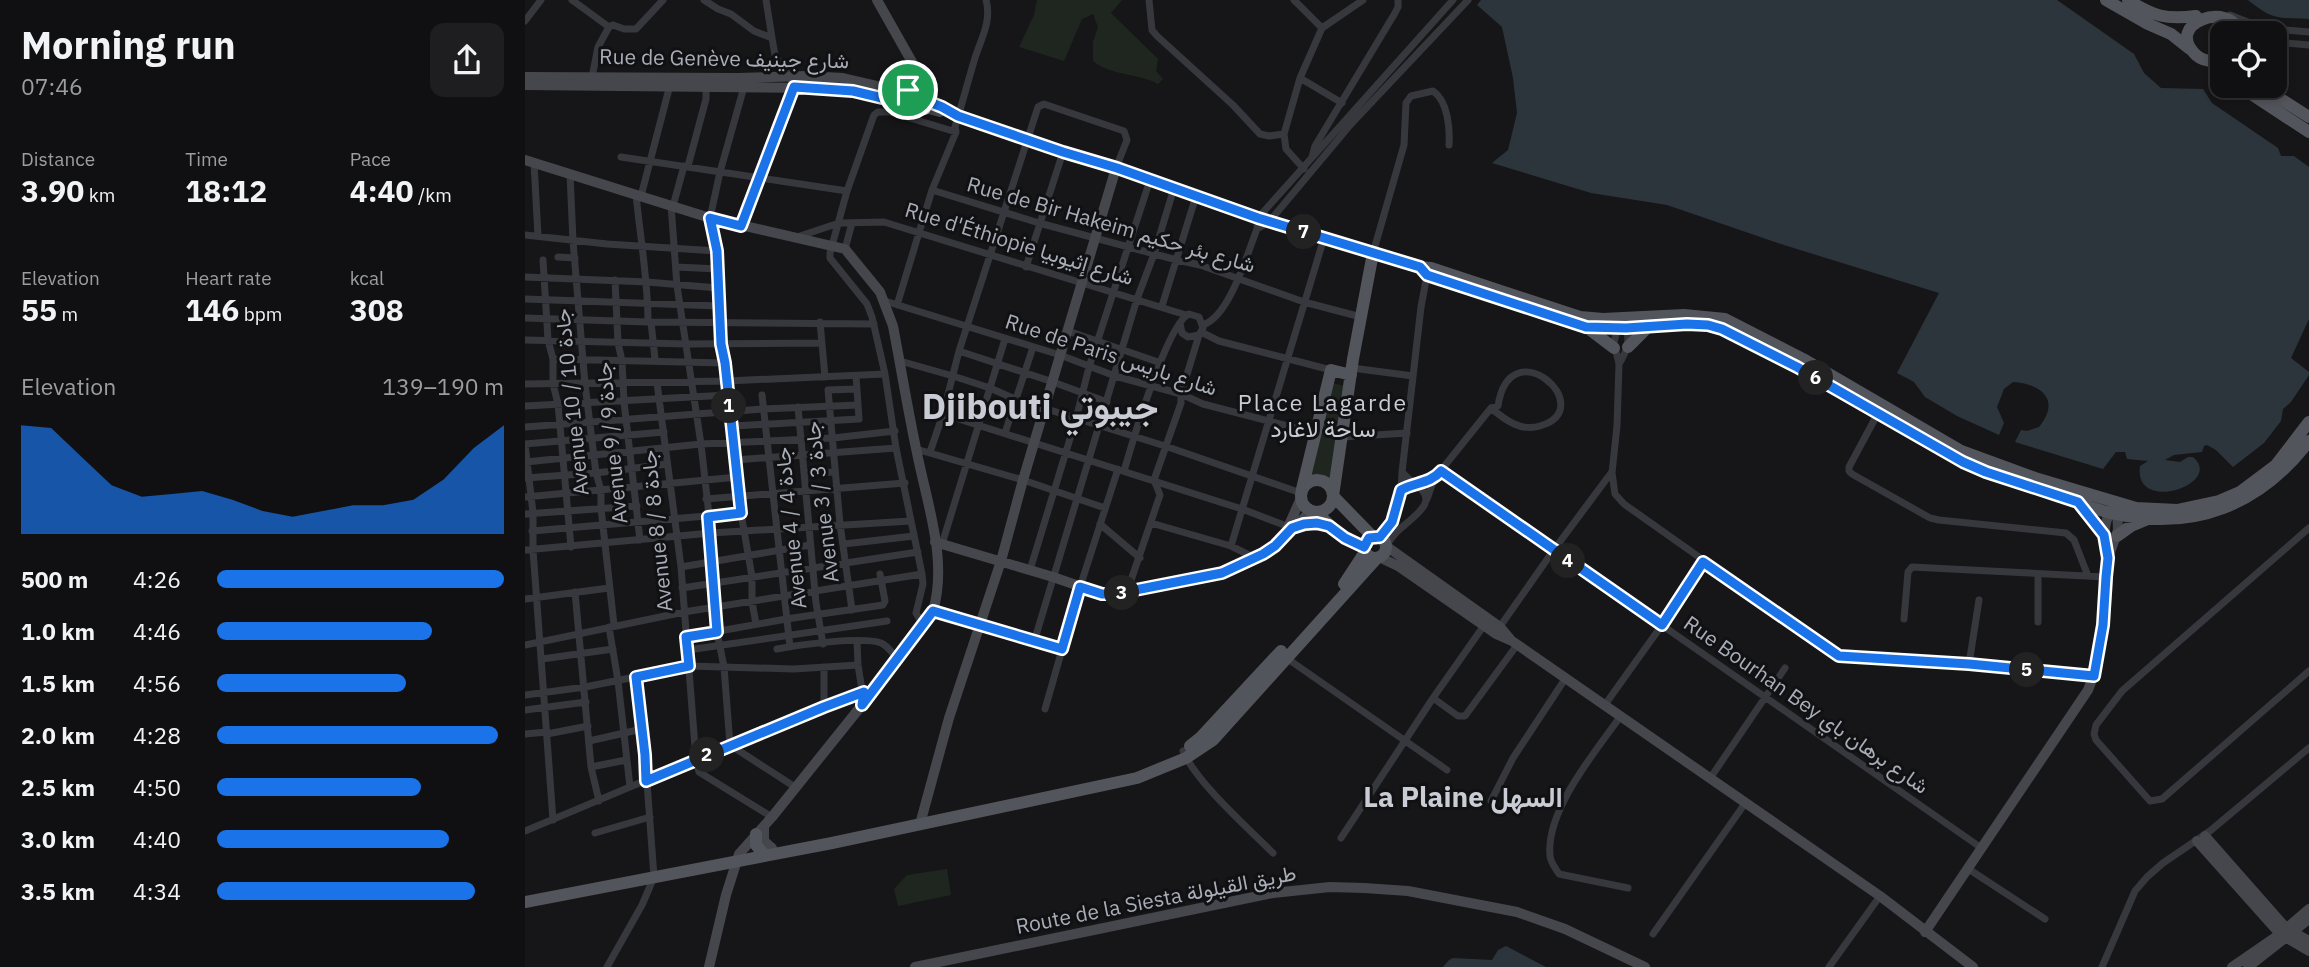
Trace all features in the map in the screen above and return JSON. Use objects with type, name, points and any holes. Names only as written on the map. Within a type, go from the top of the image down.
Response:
[{"type":"main road","points":[[2106,0],[2171,34],[2206,61],[2210,61]]},
{"type":"main road","points":[[2127,0],[2155,16],[2196,16],[2210,9],[2217,9],[2231,15],[2235,21]]},
{"type":"main road","points":[[2195,53],[2190,46],[2188,30],[2196,16]]},
{"type":"main road","points":[[2257,98],[2309,132]]},
{"type":"main road","points":[[2279,98],[2309,117]]},
{"type":"main road","points":[[1313,512],[1326,510],[1333,496],[1351,372],[1373,253],[1580,317],[1649,326],[1724,324]]},
{"type":"main road","points":[[1426,270],[1586,327],[1621,348],[1649,326]]},
{"type":"main road","points":[[1586,327],[1684,315],[1724,324],[1803,359],[1963,462],[2078,502],[2148,519],[2200,516],[2231,506],[2274,480],[2309,441]]},
{"type":"main road","points":[[1347,581],[1352,570],[1350,550],[1333,529],[1304,506],[1301,493],[1331,370],[1351,372]]},
{"type":"main road","points":[[1880,410],[1961,451],[2115,510],[2177,510],[2219,501],[2258,480],[2276,465],[2309,422]]},
{"type":"main road","points":[[1301,493],[1310,481],[1321,480],[1330,486],[1333,496],[1375,548]]},
{"type":"main road","points":[[2078,502],[2110,536],[2148,519]]},
{"type":"main road","points":[[1288,530],[1310,524],[1333,529],[1375,548]]},
{"type":"main road","points":[[525,895],[737,858],[920,820],[1135,772],[1185,754],[1283,655],[1375,548]]},
{"type":"main road","points":[[1283,655],[1375,548]]},
{"type":"main road","points":[[760,830],[756,845],[765,851]]},
{"type":"main road","points":[[525,902],[655,873]]},
{"type":"street","points":[[525,21],[541,0]]},
{"type":"street","points":[[572,0],[609,27]]},
{"type":"street","points":[[592,76],[598,47],[609,27],[613,25],[636,29],[663,0]]},
{"type":"street","points":[[704,0],[731,13],[754,31],[772,38]]},
{"type":"street","points":[[741,226],[792,82],[775,55],[766,0]]},
{"type":"street","points":[[877,0],[924,78],[926,103]]},
{"type":"street","points":[[897,305],[932,190],[955,132],[954,114],[985,31],[988,13],[986,0]]},
{"type":"street","points":[[1149,0],[1152,30],[1157,36],[1233,105],[1260,134],[1284,134]]},
{"type":"street","points":[[1294,0],[1322,28]]},
{"type":"street","points":[[1306,171],[1286,149],[1284,134],[1300,78],[1322,28],[1363,0]]},
{"type":"street","points":[[1314,162],[1315,146],[1395,13],[1398,0]]},
{"type":"street","points":[[1180,323],[1180,330],[1185,336],[1192,337],[1223,307],[1261,223],[1453,0]]},
{"type":"street","points":[[1314,162],[1468,0]]},
{"type":"street","points":[[2231,15],[2263,28],[2309,32]]},
{"type":"street","points":[[2287,43],[2309,45]]},
{"type":"street","points":[[912,62],[926,103]]},
{"type":"street","name":"Rue de Genève شارع جينيف","points":[[525,77],[592,76],[706,82],[792,82],[926,103]]},
{"type":"street","name":"Rue de Genève شارع جينيف","points":[[525,85],[670,85],[706,82],[744,87],[843,78],[899,91],[1027,140],[1196,196],[1261,223],[1373,253]]},
{"type":"street","points":[[1300,78],[1342,103]]},
{"type":"street","points":[[899,91],[911,88],[916,80]]},
{"type":"street","points":[[706,82],[706,99],[672,205],[677,286],[693,381],[711,533],[717,632],[724,667],[730,745]]},
{"type":"street","points":[[655,359],[641,247],[639,195],[670,85]]},
{"type":"street","points":[[744,87],[710,218],[717,251],[721,344],[733,426],[741,513],[752,577],[752,602],[757,624]]},
{"type":"street","points":[[1373,253],[1401,156],[1406,130],[1406,103],[1411,96],[1433,91],[1438,95],[1450,131],[1450,145]]},
{"type":"street","points":[[920,820],[949,718],[1001,561],[1127,135],[1124,131],[1040,104],[959,351],[930,452]]},
{"type":"street","points":[[923,625],[916,613],[923,584],[922,574],[874,324],[867,304],[830,258],[846,191],[872,121],[878,112],[890,112],[955,132]]},
{"type":"street","points":[[1026,267],[1063,152]]},
{"type":"street","points":[[621,156],[846,191]]},
{"type":"street","points":[[538,236],[529,161],[601,186],[710,218],[845,249],[880,292],[893,326],[916,449],[939,543],[939,579],[933,611],[862,705],[737,858],[709,967]]},
{"type":"street","name":"Avenue 10 / جادة 10","points":[[571,174],[573,241],[585,384],[596,473],[601,490],[613,649],[630,787]]},
{"type":"street","points":[[1030,570],[1084,392],[1089,367],[1150,180]]},
{"type":"street","points":[[1034,642],[1137,299],[1174,188]]},
{"type":"street","name":"Rue de Bir Hakeim شارع بئر حكيم","points":[[932,190],[1039,223],[1200,265],[1304,302],[1361,317]]},
{"type":"street","points":[[1162,306],[1196,196]]},
{"type":"street","name":"Rue d'Éthiopie شارع إثيوبيا","points":[[793,238],[839,223],[884,222],[1186,315]]},
{"type":"street","points":[[845,249],[852,223]]},
{"type":"street","points":[[525,235],[641,247],[717,251]]},
{"type":"street","points":[[1231,547],[1324,238]]},
{"type":"street","points":[[558,257],[575,258]]},
{"type":"street","points":[[543,260],[548,340],[553,359],[553,384],[558,404],[571,547]]},
{"type":"street","points":[[676,267],[718,269]]},
{"type":"street","points":[[1375,548],[1392,522],[1401,490],[1426,270]]},
{"type":"street","points":[[525,277],[615,280],[718,288]]},
{"type":"street","name":"Avenue 9 / جادة 9","points":[[615,280],[618,343],[640,540]]},
{"type":"street","points":[[525,299],[720,306]]},
{"type":"street","name":"Rue de Paris شارع باريس","points":[[885,301],[1061,355],[1115,376],[1181,394],[1203,404],[1315,433]]},
{"type":"street","points":[[1045,709],[1105,508],[1172,333],[1186,315],[1196,315],[1203,328],[1219,341],[1331,370]]},
{"type":"street","points":[[525,318],[683,323],[874,324]]},
{"type":"street","points":[[820,322],[825,377]]},
{"type":"street","points":[[1621,324],[1616,446],[1612,473],[1615,494],[1703,562],[1839,656],[1969,664],[2094,676]]},
{"type":"street","points":[[1619,364],[1621,324]]},
{"type":"street","points":[[1127,592],[1160,495],[1154,480],[1203,328]]},
{"type":"street","points":[[1068,331],[1161,363]]},
{"type":"street","points":[[939,543],[980,426],[1005,339]]},
{"type":"street","points":[[525,340],[687,344],[821,343]]},
{"type":"street","points":[[1006,433],[1033,347]]},
{"type":"street","points":[[959,351],[1107,402]]},
{"type":"street","points":[[553,359],[655,359],[725,363]]},
{"type":"street","points":[[900,361],[990,388],[1044,409],[1165,446],[1301,493],[1288,530]]},
{"type":"street","points":[[1351,372],[1413,376]]},
{"type":"street","points":[[1375,548],[1399,530],[1426,503],[1434,479],[1491,408],[1498,405],[1510,378],[1529,372],[1548,379],[1560,398],[1557,416],[1536,428],[1508,422],[1491,408]]},
{"type":"street","points":[[525,384],[624,384],[885,374]]},
{"type":"street","points":[[733,426],[859,419],[856,376]]},
{"type":"street","name":"Avenue 8 / جادة 8","points":[[657,383],[681,567],[696,760]]},
{"type":"street","name":"Avenue 3 / جادة 3","points":[[856,388],[828,390],[840,524],[859,624]]},
{"type":"street","points":[[525,406],[728,395]]},
{"type":"street","points":[[762,396],[790,647]]},
{"type":"street","points":[[525,427],[730,411],[858,405]]},
{"type":"street","name":"Avenue 4 / جادة 4","points":[[798,407],[817,614],[823,644]]},
{"type":"street","points":[[1880,410],[1849,467],[1852,474],[1938,520],[2066,533],[2074,540],[2088,576]]},
{"type":"street","points":[[943,414],[1242,509],[1288,530]]},
{"type":"street","points":[[526,462],[701,444],[833,438],[895,431]]},
{"type":"street","points":[[553,820],[540,641],[529,550],[532,531],[525,444],[664,432]]},
{"type":"street","points":[[1343,437],[1407,433]]},
{"type":"street","points":[[735,460],[896,448]]},
{"type":"street","points":[[916,449],[1023,480],[1105,508]]},
{"type":"street","points":[[527,478],[667,464]]},
{"type":"street","name":"Rue Bourhan Bey شارع برهان باي","points":[[1441,471],[1980,847]]},
{"type":"street","points":[[804,473],[835,472]]},
{"type":"street","points":[[1402,472],[1424,491],[1426,503]]},
{"type":"street","points":[[1498,631],[1553,551],[1612,473]]},
{"type":"street","points":[[528,497],[738,477]]},
{"type":"street","points":[[1401,490],[1434,479]]},
{"type":"street","points":[[706,499],[905,483]]},
{"type":"street","points":[[529,514],[637,506]]},
{"type":"street","points":[[1925,932],[1980,847],[2080,704],[2094,676],[2103,625],[2110,536],[2115,510]]},
{"type":"street","points":[[939,543],[1102,594],[1127,592],[1222,573],[1275,546],[1288,530],[1313,512]]},
{"type":"street","points":[[532,531],[741,513]]},
{"type":"street","points":[[529,550],[711,533],[911,521]]},
{"type":"street","points":[[1392,522],[1394,528],[1399,530]]},
{"type":"street","points":[[1151,523],[1231,547],[1254,558]]},
{"type":"street","points":[[1100,524],[1140,558]]},
{"type":"street","points":[[2309,528],[2122,691],[2096,726],[2094,734],[2096,740],[2150,801],[2162,799],[2309,671]]},
{"type":"street","points":[[844,544],[914,536]]},
{"type":"street","points":[[681,567],[810,545]]},
{"type":"street","points":[[1375,548],[1711,777],[1880,896],[1973,967]]},
{"type":"street","points":[[682,588],[918,552]]},
{"type":"street","points":[[1604,706],[1703,562]]},
{"type":"street","points":[[1904,619],[1908,572],[1912,566],[2106,577]]},
{"type":"street","points":[[525,645],[684,612],[850,586],[881,577],[922,574]]},
{"type":"street","points":[[2038,574],[2038,622]]},
{"type":"street","points":[[686,637],[883,605],[885,601],[881,577]]},
{"type":"street","points":[[525,599],[609,588]]},
{"type":"street","points":[[575,592],[591,767],[599,801]]},
{"type":"street","points":[[1969,664],[1979,600]]},
{"type":"street","points":[[933,611],[1062,649]]},
{"type":"street","points":[[688,650],[887,621]]},
{"type":"street","points":[[1341,838],[1486,622]]},
{"type":"street","points":[[777,649],[857,641],[881,643],[897,658]]},
{"type":"street","points":[[857,641],[858,665],[864,692],[862,705]]},
{"type":"street","points":[[1433,698],[1458,716],[1465,716],[1514,643]]},
{"type":"street","points":[[541,659],[613,649]]},
{"type":"street","points":[[1283,655],[1447,770]]},
{"type":"street","points":[[525,695],[585,687],[689,666],[794,669],[858,665]]},
{"type":"street","points":[[824,667],[824,707]]},
{"type":"street","points":[[1711,777],[1785,668]]},
{"type":"street","points":[[607,967],[642,905],[655,873],[636,677]]},
{"type":"street","points":[[1491,801],[1513,758],[1565,680]]},
{"type":"street","points":[[525,831],[864,692]]},
{"type":"street","points":[[525,710],[586,702]]},
{"type":"street","points":[[1620,717],[1579,772],[1553,825],[1549,857],[1559,874],[1628,888]]},
{"type":"street","points":[[525,734],[588,726]]},
{"type":"street","points":[[589,741],[642,729]]},
{"type":"street","points":[[730,745],[795,788]]},
{"type":"street","points":[[2102,967],[2135,891],[2147,877],[2201,839],[2309,748]]},
{"type":"street","points":[[1185,754],[1226,806],[1273,853]]},
{"type":"street","points":[[591,767],[626,760]]},
{"type":"street","points":[[696,760],[698,772],[772,817]]},
{"type":"street","points":[[1653,934],[1746,802]]},
{"type":"street","points":[[595,833],[650,817]]},
{"type":"street","points":[[2201,839],[2286,933],[2309,951]]},
{"type":"street","points":[[1967,868],[2045,919]]},
{"type":"street","name":"Route de la Siesta طريق القيلولة","points":[[915,967],[1273,893],[1342,887],[1408,891],[1517,912],[1565,929],[1645,967]]},
{"type":"street","points":[[1829,967],[1880,896]]},
{"type":"street","points":[[2248,967],[2309,909]]},
{"type":"street","points":[[2232,967],[2309,919]]},
{"type":"street","points":[[2286,933],[2309,941]]},
{"type":"shaded area","points":[[1037,0],[1122,0],[1111,13],[1158,59],[1156,71],[1163,79],[1158,84],[1108,69],[1093,61],[1093,42],[1098,27],[1093,14],[1082,19],[1064,61],[1019,47],[1034,15]]},
{"type":"shaded area","points":[[1481,0],[2057,0],[2134,54],[2144,73],[2161,88],[2203,89],[2212,103],[2278,148],[2281,156],[2294,156],[2309,167],[2309,319],[2291,358],[2309,372],[2309,375],[2291,402],[2283,409],[2281,421],[2264,443],[2233,467],[2207,445],[2202,452],[2174,455],[2165,460],[2180,462],[2193,457],[2200,467],[2197,477],[2188,485],[2162,492],[2150,489],[2142,481],[2140,466],[2148,461],[2127,459],[2125,452],[2116,452],[2103,469],[2015,442],[2021,430],[2039,427],[2048,409],[2045,395],[2032,386],[2013,382],[2004,389],[1997,407],[2004,423],[1999,435],[1957,416],[1925,397],[1914,382],[1897,373],[1939,293],[1667,205],[1591,193],[1492,163],[1508,150],[1517,113],[1502,27],[1477,5]]},
{"type":"shaded area","points":[[2248,0],[2309,0],[2309,19],[2276,17]]},
{"type":"shaded area","points":[[1332,383],[1345,386],[1332,479],[1321,474],[1310,475]]},
{"type":"shaded area","points":[[947,869],[951,895],[898,906],[894,889],[907,875]]},
{"type":"shaded area","points":[[1506,946],[1546,967],[1443,967],[1453,958],[1492,960],[1498,950]]},
{"type":"district","name":"Djibouti جيبوتي","points":[[1040,407]]},
{"type":"district","name":"Place Lagarde ساحة لاغارد","points":[[1323,416]]},
{"type":"district","name":"La Plaine السهل","points":[[1463,797]]},
{"type":"route","points":[[908,90],[899,91],[919,98],[924,108],[853,91],[794,87],[741,226],[710,218],[717,251],[721,344],[733,426],[741,513],[708,517],[717,632],[686,637],[689,666],[636,677],[646,781],[864,692],[862,705],[933,611],[1062,649],[1080,587],[1102,594],[1115,594],[1222,573],[1275,546],[1292,528],[1317,523],[1329,526],[1364,547],[1366,540],[1372,536],[1380,537],[1390,526],[1401,490],[1409,485],[1434,479],[1441,471],[1662,625],[1703,562],[1839,656],[1969,664],[2094,676],[2103,625],[2108,558],[2104,535],[2078,502],[1963,462],[1731,332],[1708,325],[1687,324],[1626,328],[1586,327],[1427,275],[1420,267],[1258,218],[958,116],[919,98],[916,80],[908,90]]}]
